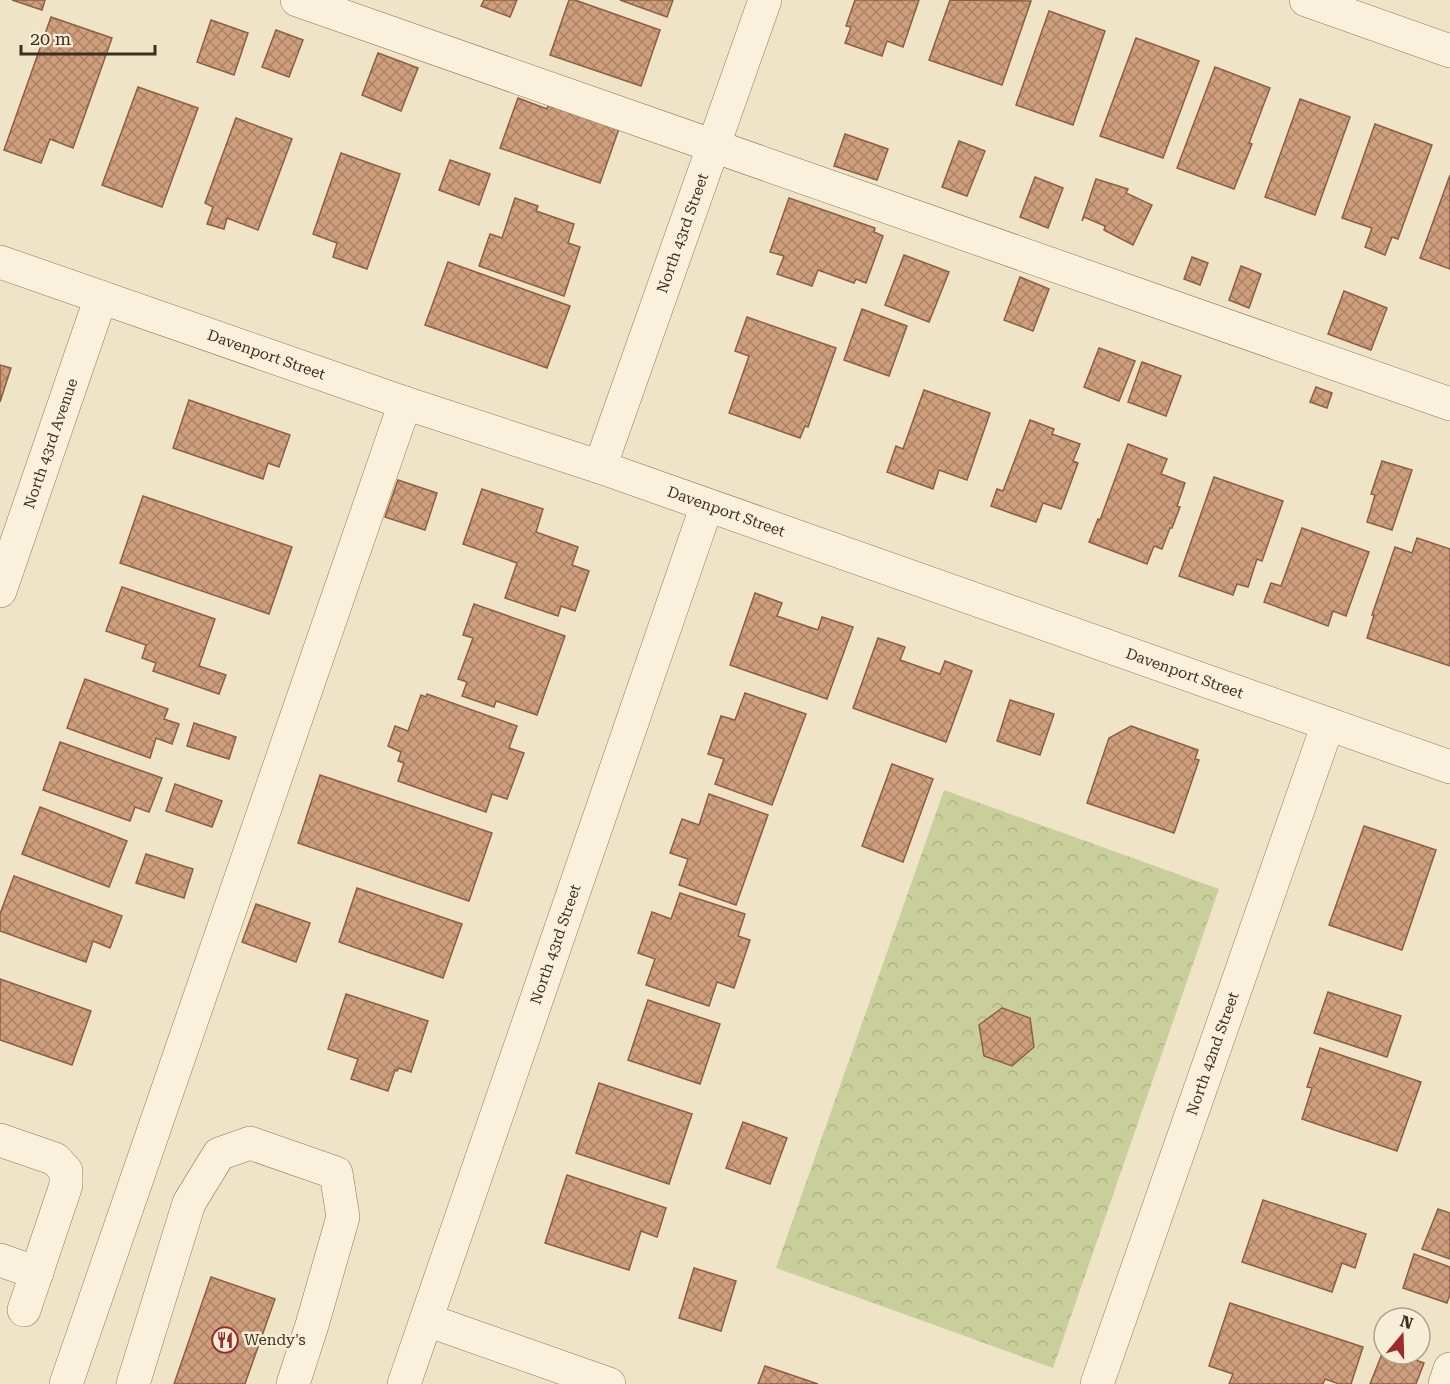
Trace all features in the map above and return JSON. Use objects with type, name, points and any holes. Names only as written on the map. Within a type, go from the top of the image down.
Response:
[{"type":"street","points":[[297,0],[1450,404]]},
{"type":"street","name":"North 43rd Street","points":[[600,467],[765,0]]},
{"type":"street","points":[[1306,0],[1450,51]]},
{"type":"street","name":"Davenport Street","points":[[0,262],[600,467],[1450,767]]},
{"type":"street","name":"North 43rd Avenue","points":[[0,591],[101,297]]},
{"type":"street","points":[[66,1384],[405,402]]},
{"type":"street","name":"North 43rd Street","points":[[404,1384],[707,505]]},
{"type":"street","name":"North 42nd Street","points":[[1097,1384],[1328,724]]},
{"type":"street","points":[[0,1140],[55,1159],[66,1171],[66,1185],[24,1310]]},
{"type":"street","points":[[134,1384],[189,1203],[219,1154],[250,1143],[336,1173],[343,1216],[293,1384]]},
{"type":"street","points":[[0,1260],[37,1273]]},
{"type":"street","points":[[427,1320],[609,1384]]},
{"type":"street","points":[[1445,1384],[1450,1370]]},
{"type":"green space","points":[[944,790],[1219,889],[1053,1368],[776,1268]]},
{"type":"building","points":[[12,0],[45,0],[42,10]]},
{"type":"building","points":[[484,0],[517,0],[510,17],[481,6]]},
{"type":"building","points":[[569,0],[575,0],[660,30],[641,86],[550,55]]},
{"type":"building","points":[[620,0],[673,0],[667,17]]},
{"type":"building","points":[[855,0],[919,0],[903,47],[887,41],[882,56],[845,43],[851,27],[846,26]]},
{"type":"building","points":[[950,0],[1031,1],[1002,85],[929,60]]},
{"type":"building","points":[[1049,11],[1105,31],[1073,125],[1016,105]]},
{"type":"building","points":[[51,17],[112,38],[73,148],[50,139],[41,163],[4,150]]},
{"type":"building","points":[[211,20],[248,33],[234,75],[197,62]]},
{"type":"building","points":[[276,30],[303,40],[289,77],[262,67]]},
{"type":"building","points":[[1136,38],[1199,61],[1163,158],[1100,136]]},
{"type":"building","points":[[378,53],[418,68],[401,111],[362,95]]},
{"type":"building","points":[[1215,67],[1270,88],[1249,143],[1252,144],[1234,189],[1177,168]]},
{"type":"building","points":[[138,87],[198,108],[162,207],[102,185]]},
{"type":"building","points":[[518,98],[547,109],[550,100],[620,126],[600,183],[500,148]]},
{"type":"building","points":[[1300,99],[1350,117],[1315,215],[1265,197]]},
{"type":"building","points":[[236,118],[292,139],[258,230],[227,218],[224,229],[207,224],[213,207],[205,203]]},
{"type":"building","points":[[1375,124],[1432,145],[1398,239],[1392,237],[1385,255],[1365,247],[1372,228],[1342,218]]},
{"type":"building","points":[[845,134],[888,149],[877,180],[834,166]]},
{"type":"building","points":[[959,141],[985,151],[967,196],[942,187]]},
{"type":"building","points":[[341,153],[400,174],[367,269],[333,257],[337,243],[313,234]]},
{"type":"building","points":[[450,160],[490,174],[479,205],[439,190]]},
{"type":"building","points":[[1450,175],[1450,269],[1420,258]]},
{"type":"building","points":[[1035,177],[1063,188],[1048,228],[1020,217]]},
{"type":"building","points":[[1096,179],[1128,189],[1126,193],[1152,205],[1133,245],[1104,230],[1105,226],[1084,217],[1082,221]]},
{"type":"building","points":[[515,198],[538,206],[536,211],[574,224],[568,243],[580,247],[564,296],[479,266],[490,234],[502,238]]},
{"type":"building","points":[[789,198],[875,228],[874,232],[883,236],[866,283],[856,279],[854,283],[818,270],[812,286],[777,274],[784,256],[770,252]]},
{"type":"building","points":[[904,255],[949,272],[929,322],[885,305]]},
{"type":"building","points":[[1192,257],[1208,263],[1200,285],[1184,279]]},
{"type":"building","points":[[448,262],[570,306],[547,368],[425,325]]},
{"type":"building","points":[[1241,266],[1261,274],[1249,308],[1229,300]]},
{"type":"building","points":[[1020,277],[1049,289],[1033,331],[1004,320]]},
{"type":"building","points":[[1344,291],[1387,308],[1371,350],[1328,334]]},
{"type":"building","points":[[862,309],[907,326],[889,376],[844,360]]},
{"type":"building","points":[[747,317],[836,348],[808,427],[805,426],[800,438],[729,413],[749,356],[735,351]]},
{"type":"building","points":[[1099,348],[1135,361],[1119,401],[1084,387]]},
{"type":"building","points":[[1142,362],[1181,376],[1166,416],[1128,402]]},
{"type":"building","points":[[0,365],[11,368],[0,402]]},
{"type":"building","points":[[1316,387],[1332,393],[1327,408],[1310,402]]},
{"type":"building","points":[[924,390],[990,413],[967,480],[939,470],[933,489],[887,472],[896,446],[903,449]]},
{"type":"building","points":[[189,400],[290,435],[279,467],[268,463],[263,479],[173,448]]},
{"type":"building","points":[[1030,420],[1054,429],[1052,434],[1080,444],[1073,461],[1078,463],[1061,509],[1043,503],[1036,522],[991,506],[997,489],[1003,491]]},
{"type":"building","points":[[1128,444],[1167,459],[1161,474],[1185,483],[1177,506],[1180,507],[1172,528],[1170,528],[1162,549],[1154,546],[1147,564],[1089,542],[1098,519],[1100,520]]},
{"type":"building","points":[[1382,461],[1412,470],[1392,530],[1367,522],[1375,495],[1371,494]]},
{"type":"building","points":[[1214,477],[1283,501],[1262,561],[1257,559],[1248,587],[1237,584],[1233,595],[1179,576]]},
{"type":"building","points":[[398,480],[437,493],[425,530],[385,517]]},
{"type":"building","points":[[482,489],[543,509],[536,532],[578,547],[572,565],[589,571],[575,611],[561,606],[558,616],[505,598],[517,563],[463,544]]},
{"type":"building","points":[[143,496],[292,547],[269,614],[120,563]]},
{"type":"building","points":[[1302,528],[1369,552],[1346,616],[1333,611],[1328,626],[1264,602],[1271,583],[1281,586]]},
{"type":"building","points":[[1417,538],[1450,549],[1450,666],[1367,638],[1374,615],[1372,615],[1395,547],[1412,553]]},
{"type":"building","points":[[122,587],[215,619],[199,666],[226,675],[219,694],[153,671],[156,663],[142,658],[146,645],[106,631]]},
{"type":"building","points":[[755,593],[782,603],[777,616],[818,630],[822,617],[853,627],[827,699],[730,665]]},
{"type":"building","points":[[474,604],[565,636],[537,715],[496,701],[494,707],[462,696],[467,682],[458,679],[473,638],[463,635]]},
{"type":"building","points":[[878,638],[905,647],[900,660],[940,674],[945,661],[972,671],[946,742],[853,708]]},
{"type":"building","points":[[85,679],[168,709],[164,719],[179,724],[172,744],[156,738],[150,758],[67,728]]},
{"type":"building","points":[[745,693],[806,714],[772,805],[715,784],[724,759],[708,754],[721,716],[735,720]]},
{"type":"building","points":[[427,694],[517,726],[509,748],[524,753],[507,799],[492,794],[486,812],[398,781],[404,763],[398,761],[401,752],[388,746],[395,726],[408,731],[421,695],[426,697]]},
{"type":"building","points":[[1010,700],[1054,714],[1040,755],[997,741]]},
{"type":"building","points":[[194,723],[236,737],[229,759],[187,746]]},
{"type":"building","points":[[1131,726],[1198,750],[1195,759],[1199,760],[1174,833],[1087,803],[1109,738]]},
{"type":"building","points":[[60,742],[162,778],[149,812],[135,807],[130,821],[43,790]]},
{"type":"building","points":[[892,764],[933,779],[903,862],[862,846]]},
{"type":"building","points":[[320,775],[492,833],[469,901],[298,843]]},
{"type":"building","points":[[175,784],[222,801],[212,827],[166,811]]},
{"type":"building","points":[[709,794],[768,815],[736,905],[679,885],[688,859],[670,853],[682,819],[699,825]]},
{"type":"building","points":[[40,807],[127,841],[109,887],[22,854]]},
{"type":"building","points":[[1364,826],[1436,850],[1402,950],[1329,925]]},
{"type":"building","points":[[146,854],[193,869],[184,898],[136,883]]},
{"type":"building","points":[[14,876],[122,916],[110,948],[93,941],[86,962],[0,931],[0,914]]},
{"type":"building","points":[[357,888],[462,924],[443,978],[339,942]]},
{"type":"building","points":[[680,893],[745,914],[738,936],[750,940],[734,988],[717,982],[709,1006],[646,985],[655,959],[638,953],[652,912],[671,919]]},
{"type":"building","points":[[256,904],[310,923],[296,962],[242,942]]},
{"type":"building","points":[[0,979],[91,1011],[72,1065],[0,1040]]},
{"type":"building","points":[[1328,992],[1401,1016],[1387,1057],[1314,1033]]},
{"type":"building","points":[[346,994],[428,1021],[411,1072],[399,1068],[395,1070],[388,1091],[351,1079],[358,1059],[328,1049]]},
{"type":"building","points":[[648,1000],[720,1024],[700,1084],[628,1060]]},
{"type":"building","points":[[1002,1008],[1030,1018],[1034,1047],[1012,1066],[984,1056],[979,1025]]},
{"type":"building","points":[[1320,1048],[1421,1082],[1397,1151],[1302,1119],[1312,1088],[1307,1087]]},
{"type":"building","points":[[599,1083],[692,1114],[669,1184],[576,1153]]},
{"type":"building","points":[[743,1122],[787,1138],[770,1184],[726,1168]]},
{"type":"building","points":[[567,1175],[666,1208],[657,1237],[641,1231],[629,1270],[545,1243]]},
{"type":"building","points":[[1263,1200],[1366,1234],[1355,1268],[1342,1263],[1332,1292],[1242,1262]]},
{"type":"building","points":[[1438,1209],[1450,1213],[1450,1259],[1422,1249]]},
{"type":"building","points":[[1414,1254],[1450,1267],[1450,1294],[1447,1303],[1403,1288]]},
{"type":"building","points":[[694,1268],[736,1281],[721,1331],[679,1318]]},
{"type":"building","name":"Wendy's","points":[[211,1277],[275,1299],[245,1384],[174,1384]]},
{"type":"building","points":[[1230,1303],[1363,1347],[1351,1384],[1339,1384],[1325,1379],[1323,1384],[1229,1384],[1233,1374],[1209,1366]]},
{"type":"building","points":[[765,1366],[818,1384],[758,1384]]},
{"type":"building","points":[[1377,1366],[1423,1366],[1416,1384],[1370,1384]]},
{"type":"place","name":"Wendy's","points":[[225,1340]]}]
